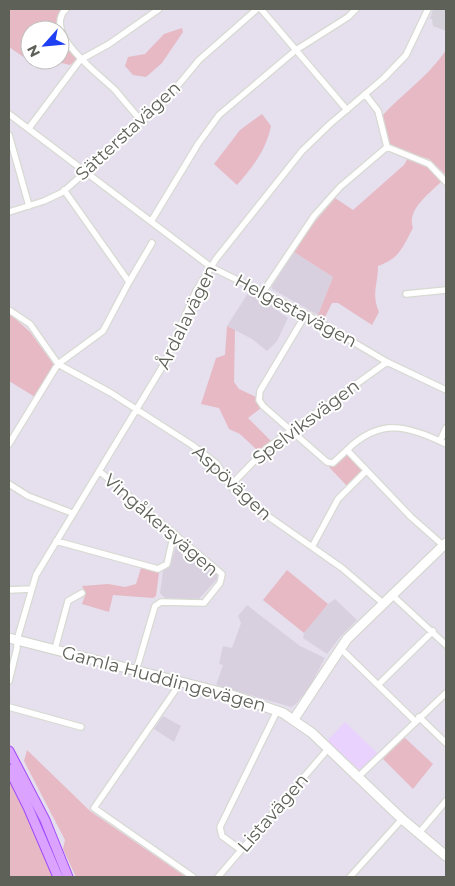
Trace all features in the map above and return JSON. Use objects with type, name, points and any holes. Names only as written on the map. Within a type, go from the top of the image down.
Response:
[{"type":"main road","points":[[9,751],[45,820],[68,877]]},
{"type":"main road","points":[[9,770],[28,807],[58,877]]},
{"type":"street","points":[[66,9],[60,18],[60,25],[80,60],[115,90],[141,121]]},
{"type":"street","points":[[29,128],[80,60],[109,44],[159,9]]},
{"type":"street","points":[[259,9],[347,110]]},
{"type":"street","name":"Sätterstavägen","points":[[9,212],[55,196],[64,190],[165,101],[199,60],[259,9]]},
{"type":"street","points":[[152,220],[194,151],[219,115],[296,50],[348,17],[356,9]]},
{"type":"street","name":"Årdalavägen","points":[[9,681],[17,648],[13,639],[30,589],[72,513],[164,364],[196,291],[211,266],[302,151],[406,56],[428,9]]},
{"type":"street","points":[[365,94],[378,111],[387,148]]},
{"type":"street","name":"Helgestavägen","points":[[9,114],[211,266],[306,314],[387,362],[446,390]]},
{"type":"street","points":[[9,135],[29,206]]},
{"type":"street","points":[[387,148],[429,164],[446,182]]},
{"type":"street","points":[[263,292],[314,216],[340,187],[387,148]]},
{"type":"street","points":[[64,190],[129,282]]},
{"type":"street","points":[[9,444],[58,364],[103,331],[152,243]]},
{"type":"street","points":[[406,294],[446,290]]},
{"type":"street","name":"Aspövägen","points":[[9,310],[30,324],[58,364],[170,429],[217,464],[230,486],[277,524],[342,568],[384,604]]},
{"type":"street","points":[[306,314],[260,391],[260,400],[263,406],[327,462],[333,462],[362,436],[378,428],[392,428],[443,443],[446,428]]},
{"type":"street","name":"Spelviksvägen","points":[[230,486],[260,453],[387,362]]},
{"type":"street","points":[[294,719],[340,648],[445,546],[411,517],[348,450]]},
{"type":"street","name":"Vingåkersvägen","points":[[98,471],[220,572],[222,579],[204,603],[161,602],[155,606],[136,671]]},
{"type":"street","points":[[312,547],[338,499],[366,471]]},
{"type":"street","points":[[9,484],[28,496],[72,513]]},
{"type":"street","points":[[56,541],[158,569],[167,564],[174,533]]},
{"type":"street","points":[[9,590],[30,589]]},
{"type":"street","points":[[55,649],[68,601],[82,593]]},
{"type":"street","points":[[393,596],[446,645]]},
{"type":"street","points":[[379,684],[433,631]]},
{"type":"street","name":"Gamla Huddingevägen","points":[[13,639],[181,682],[277,710],[294,719],[402,819],[446,856]]},
{"type":"street","points":[[340,648],[446,744]]},
{"type":"street","points":[[181,682],[94,808],[193,877]]},
{"type":"street","points":[[358,777],[446,693]]},
{"type":"street","points":[[9,707],[81,727]]},
{"type":"street","points":[[241,850],[222,836],[220,827],[277,710]]},
{"type":"street","name":"Listavägen","points":[[218,877],[328,749]]},
{"type":"street","points":[[419,833],[446,801]]},
{"type":"street","points":[[350,877],[402,819]]},
{"type":"shaded area","points":[[9,9],[62,9],[59,20],[20,20],[20,55],[9,47]]},
{"type":"shaded area","points":[[433,9],[446,9],[446,31],[433,26],[432,19],[430,19]]},
{"type":"shaded area","points":[[182,28],[183,32],[162,63],[146,77],[133,75],[125,66],[128,57],[145,54],[164,34]]},
{"type":"shaded area","points":[[70,47],[77,59],[70,65]]},
{"type":"shaded area","points":[[446,50],[445,174],[429,159],[397,150],[388,142],[383,115],[432,68]]},
{"type":"shaded area","points":[[262,114],[271,126],[269,135],[258,158],[237,185],[214,164],[240,130]]},
{"type":"shaded area","points":[[408,158],[428,166],[442,181],[416,208],[412,221],[413,228],[400,252],[391,260],[378,266],[375,300],[379,312],[372,325],[338,303],[332,303],[324,319],[318,315],[333,277],[294,252],[302,237],[335,198],[353,210],[404,165]]},
{"type":"shaded area","points":[[294,252],[333,277],[318,315],[272,289],[272,286]]},
{"type":"shaded area","points":[[250,290],[276,304],[275,309],[288,318],[277,341],[267,351],[252,339],[227,326]]},
{"type":"shaded area","points":[[9,313],[30,332],[54,365],[35,397],[9,381]]},
{"type":"shaded area","points":[[227,326],[235,330],[234,382],[239,389],[256,397],[261,408],[248,418],[271,441],[258,451],[240,434],[229,429],[219,408],[201,404],[216,358],[225,355]]},
{"type":"shaded area","points":[[349,456],[361,468],[361,472],[347,486],[329,467]]},
{"type":"shaded area","points":[[177,544],[189,550],[217,574],[217,579],[198,600],[165,598],[160,593],[163,571],[169,567]]},
{"type":"shaded area","points":[[141,568],[159,573],[156,596],[153,598],[113,595],[109,612],[82,604],[86,593],[82,586],[108,584],[125,587],[136,584]]},
{"type":"shaded area","points":[[287,570],[328,604],[304,633],[263,600]]},
{"type":"shaded area","points":[[335,599],[357,620],[327,654],[303,638],[304,633],[328,604]]},
{"type":"shaded area","points":[[247,605],[300,646],[325,658],[310,686],[296,704],[291,707],[216,685],[223,665],[219,664],[223,646],[232,648],[241,623],[238,616]]},
{"type":"shaded area","points":[[163,716],[181,726],[174,742],[154,729]]},
{"type":"shaded area","points":[[345,722],[378,754],[360,770],[327,741]]},
{"type":"shaded area","points":[[404,737],[433,764],[413,789],[383,759]]},
{"type":"shaded area","points":[[27,750],[90,811],[186,877],[76,877],[63,849],[65,840],[24,761]]},
{"type":"shaded area","points":[[9,777],[35,831],[53,877],[9,877]]}]
